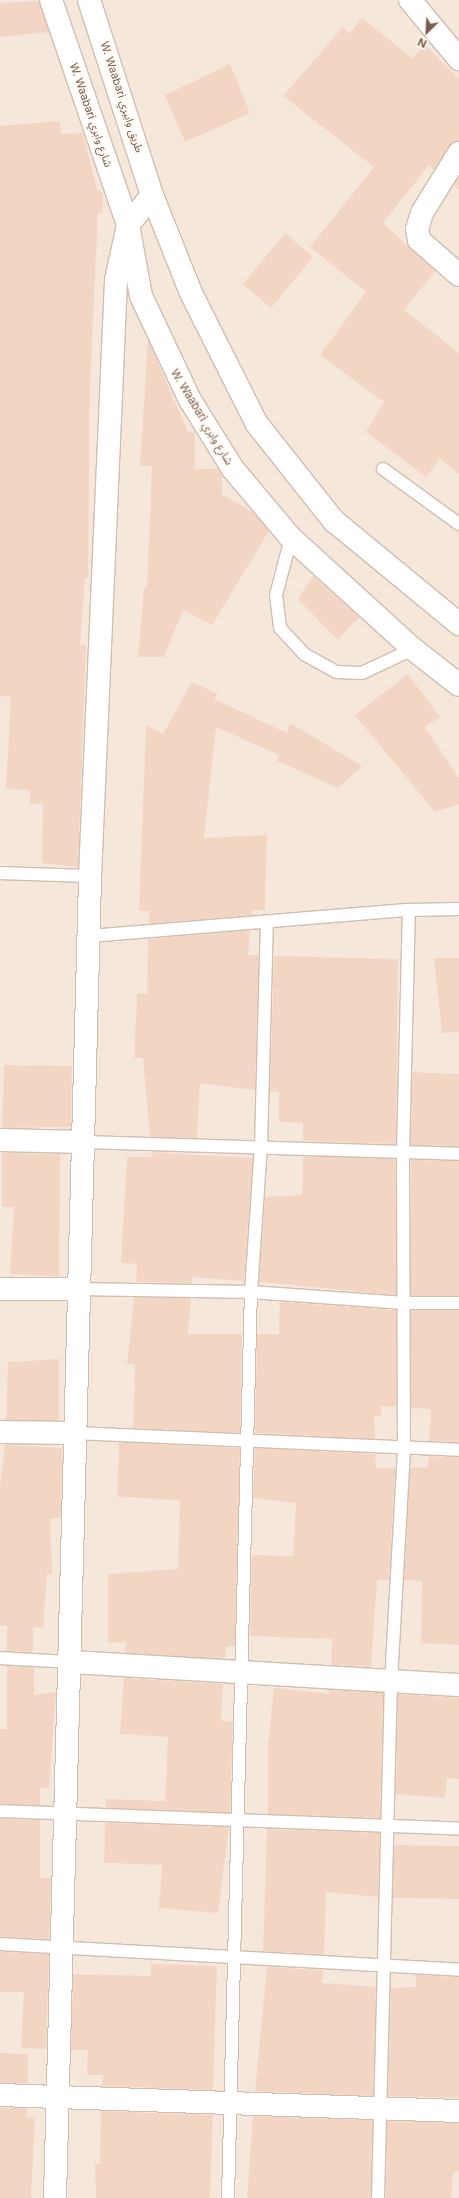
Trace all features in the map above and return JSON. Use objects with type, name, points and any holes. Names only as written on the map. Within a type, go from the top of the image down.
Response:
[{"type":"street","name":"W. Waabari شارع وابري","points":[[51,0],[128,225],[140,296],[175,372],[233,469],[291,538],[413,649],[459,684]]},
{"type":"street","name":"W. Waabari طريق وابيري","points":[[89,0],[152,195]]},
{"type":"street","points":[[410,0],[459,59]]},
{"type":"street","points":[[459,153],[422,213],[417,229],[419,240],[459,275]]},
{"type":"street","points":[[55,2198],[70,1662],[78,1289],[85,1142],[90,876],[116,280],[128,225],[152,195]]},
{"type":"street","points":[[152,195],[190,293],[257,424],[334,521],[459,624]]},
{"type":"street","points":[[0,1140],[85,1142]]},
{"type":"street","points":[[0,1289],[78,1289]]},
{"type":"street","points":[[0,1432],[74,1433]]},
{"type":"street","points":[[70,1662],[459,1685]]},
{"type":"street","points":[[0,2095],[58,2095],[459,2111]]},
{"type":"lane","points":[[384,469],[459,524]]},
{"type":"lane","points":[[291,538],[276,595],[280,628],[304,654],[336,672],[362,673],[413,649]]},
{"type":"lane","points":[[0,873],[90,876]]},
{"type":"lane","points":[[90,936],[267,923],[409,910],[459,909]]},
{"type":"lane","points":[[378,2198],[391,1682],[404,1448],[405,1304],[403,1152],[409,910]]},
{"type":"lane","points":[[228,2198],[232,2102],[240,1671],[249,1441],[251,1292],[261,1147],[267,923]]},
{"type":"lane","points":[[85,1142],[459,1154]]},
{"type":"lane","points":[[78,1289],[251,1292],[405,1304],[459,1303]]},
{"type":"lane","points":[[74,1433],[459,1450]]},
{"type":"lane","points":[[0,1658],[70,1662]]},
{"type":"lane","points":[[0,1810],[65,1814],[459,1829]]},
{"type":"lane","points":[[0,1944],[61,1946],[235,1959],[459,1970]]},
{"type":"shaded area","points":[[0,0],[459,0],[459,2198],[0,2198]]},
{"type":"building","points":[[39,1],[49,32],[0,37],[0,3]]},
{"type":"building","points":[[362,18],[412,58],[425,45],[459,79],[459,141],[449,146],[434,170],[429,165],[383,223],[435,271],[404,310],[459,353],[459,474],[440,459],[426,477],[366,432],[384,402],[320,355],[366,292],[310,247],[374,167],[283,96],[343,27],[349,34]]},
{"type":"building","points":[[230,64],[250,113],[185,142],[165,95]]},
{"type":"building","points":[[60,121],[61,134],[83,133],[97,190],[103,192],[102,213],[98,213],[90,387],[88,578],[85,578],[80,645],[86,645],[78,867],[42,863],[43,803],[30,804],[30,790],[6,789],[11,697],[0,696],[0,126]]},
{"type":"building","points":[[459,177],[459,190],[454,185]]},
{"type":"building","points":[[285,233],[313,257],[271,308],[243,284]]},
{"type":"building","points":[[148,339],[188,432],[195,432],[195,469],[218,469],[222,475],[222,494],[254,513],[269,531],[212,625],[183,610],[164,657],[138,657],[144,588],[147,588],[152,466],[140,466]]},
{"type":"building","points":[[313,576],[359,617],[338,640],[298,599]]},
{"type":"building","points":[[408,674],[440,717],[425,727],[459,778],[459,804],[435,812],[355,715]]},
{"type":"building","points":[[192,682],[217,694],[214,699],[287,733],[290,723],[362,766],[338,788],[277,761],[279,755],[216,727],[204,838],[267,835],[265,910],[252,910],[252,915],[149,924],[149,911],[139,911],[146,725],[163,734]]},
{"type":"building","points":[[250,930],[248,955],[259,955],[255,1090],[200,1083],[197,1138],[150,1137],[143,1058],[134,1058],[137,994],[147,994],[148,939]]},
{"type":"building","points":[[274,956],[398,959],[396,1144],[303,1141],[303,1123],[279,1122],[279,1092],[270,1091]]},
{"type":"building","points":[[434,958],[459,958],[459,1032],[442,1033]]},
{"type":"building","points":[[4,1065],[72,1066],[71,1127],[2,1128]]},
{"type":"building","points":[[412,1072],[459,1074],[459,1146],[411,1145]]},
{"type":"building","points":[[151,1152],[253,1158],[244,1281],[192,1277],[192,1283],[136,1282],[137,1264],[121,1263],[127,1157],[152,1157]]},
{"type":"building","points":[[2,1153],[60,1154],[59,1276],[10,1274],[14,1207],[2,1207]]},
{"type":"building","points":[[303,1156],[396,1159],[396,1295],[259,1282],[265,1197],[302,1195]]},
{"type":"building","points":[[411,1160],[459,1161],[459,1296],[411,1296]]},
{"type":"building","points":[[134,1297],[191,1298],[188,1334],[242,1334],[240,1433],[133,1428],[135,1364],[127,1364]]},
{"type":"building","points":[[280,1302],[396,1310],[396,1407],[381,1406],[381,1416],[374,1417],[375,1439],[255,1433],[257,1334],[279,1334]]},
{"type":"building","points":[[411,1310],[459,1310],[459,1442],[429,1441],[431,1409],[411,1408]]},
{"type":"building","points":[[59,1359],[59,1420],[6,1420],[8,1362]]},
{"type":"building","points":[[119,1442],[240,1448],[235,1646],[226,1646],[225,1659],[125,1653],[126,1642],[108,1643],[108,1574],[178,1569],[180,1500],[117,1497]]},
{"type":"building","points":[[5,1445],[62,1448],[61,1518],[50,1518],[52,1574],[47,1574],[43,1628],[33,1627],[33,1652],[7,1651],[7,1626],[0,1626],[0,1485]]},
{"type":"building","points":[[255,1448],[375,1454],[376,1468],[395,1468],[389,1580],[377,1580],[371,1667],[331,1665],[332,1639],[250,1636],[252,1555],[293,1556],[296,1503],[253,1498]]},
{"type":"building","points":[[429,1456],[459,1457],[459,1645],[421,1643],[422,1581],[404,1580],[410,1468],[428,1467]]},
{"type":"building","points":[[7,1666],[34,1667],[34,1695],[56,1692],[49,1788],[40,1788],[40,1805],[0,1804],[0,1729],[7,1729]]},
{"type":"building","points":[[124,1678],[223,1684],[221,1721],[233,1722],[230,1813],[106,1808],[106,1799],[165,1801],[168,1737],[120,1734]]},
{"type":"building","points":[[274,1688],[329,1694],[329,1690],[383,1693],[380,1818],[268,1814],[268,1746]]},
{"type":"building","points":[[398,1694],[459,1698],[459,1779],[447,1778],[445,1798],[396,1794]]},
{"type":"building","points":[[0,1819],[40,1820],[40,1878],[51,1878],[49,1939],[0,1937]]},
{"type":"building","points":[[105,1823],[229,1827],[218,1913],[159,1908],[162,1865],[104,1863]]},
{"type":"building","points":[[267,1829],[380,1833],[378,1897],[326,1892],[324,1955],[263,1951]]},
{"type":"building","points":[[394,1845],[459,1846],[459,1899],[393,1898]]},
{"type":"building","points":[[0,1952],[49,1954],[46,2049],[21,2048],[24,1992],[0,1992]]},
{"type":"building","points":[[151,1964],[217,1966],[213,2090],[102,2086],[103,2075],[87,2075],[88,2050],[71,2050],[73,1974],[151,1976]]},
{"type":"building","points":[[267,1967],[323,1970],[322,1983],[376,1987],[373,2096],[255,2091]]},
{"type":"building","points":[[416,1975],[459,1977],[459,2098],[388,2096],[391,1988],[416,1987]]},
{"type":"building","points":[[0,2053],[28,2054],[28,2083],[0,2083]]},
{"type":"building","points":[[0,2108],[27,2108],[27,2117],[35,2117],[31,2198],[0,2198]]},
{"type":"building","points":[[101,2111],[213,2115],[210,2198],[96,2198],[95,2164],[100,2164]]},
{"type":"building","points":[[253,2116],[372,2120],[371,2198],[247,2198]]},
{"type":"building","points":[[387,2121],[459,2123],[459,2171],[453,2172],[451,2198],[386,2198]]}]
